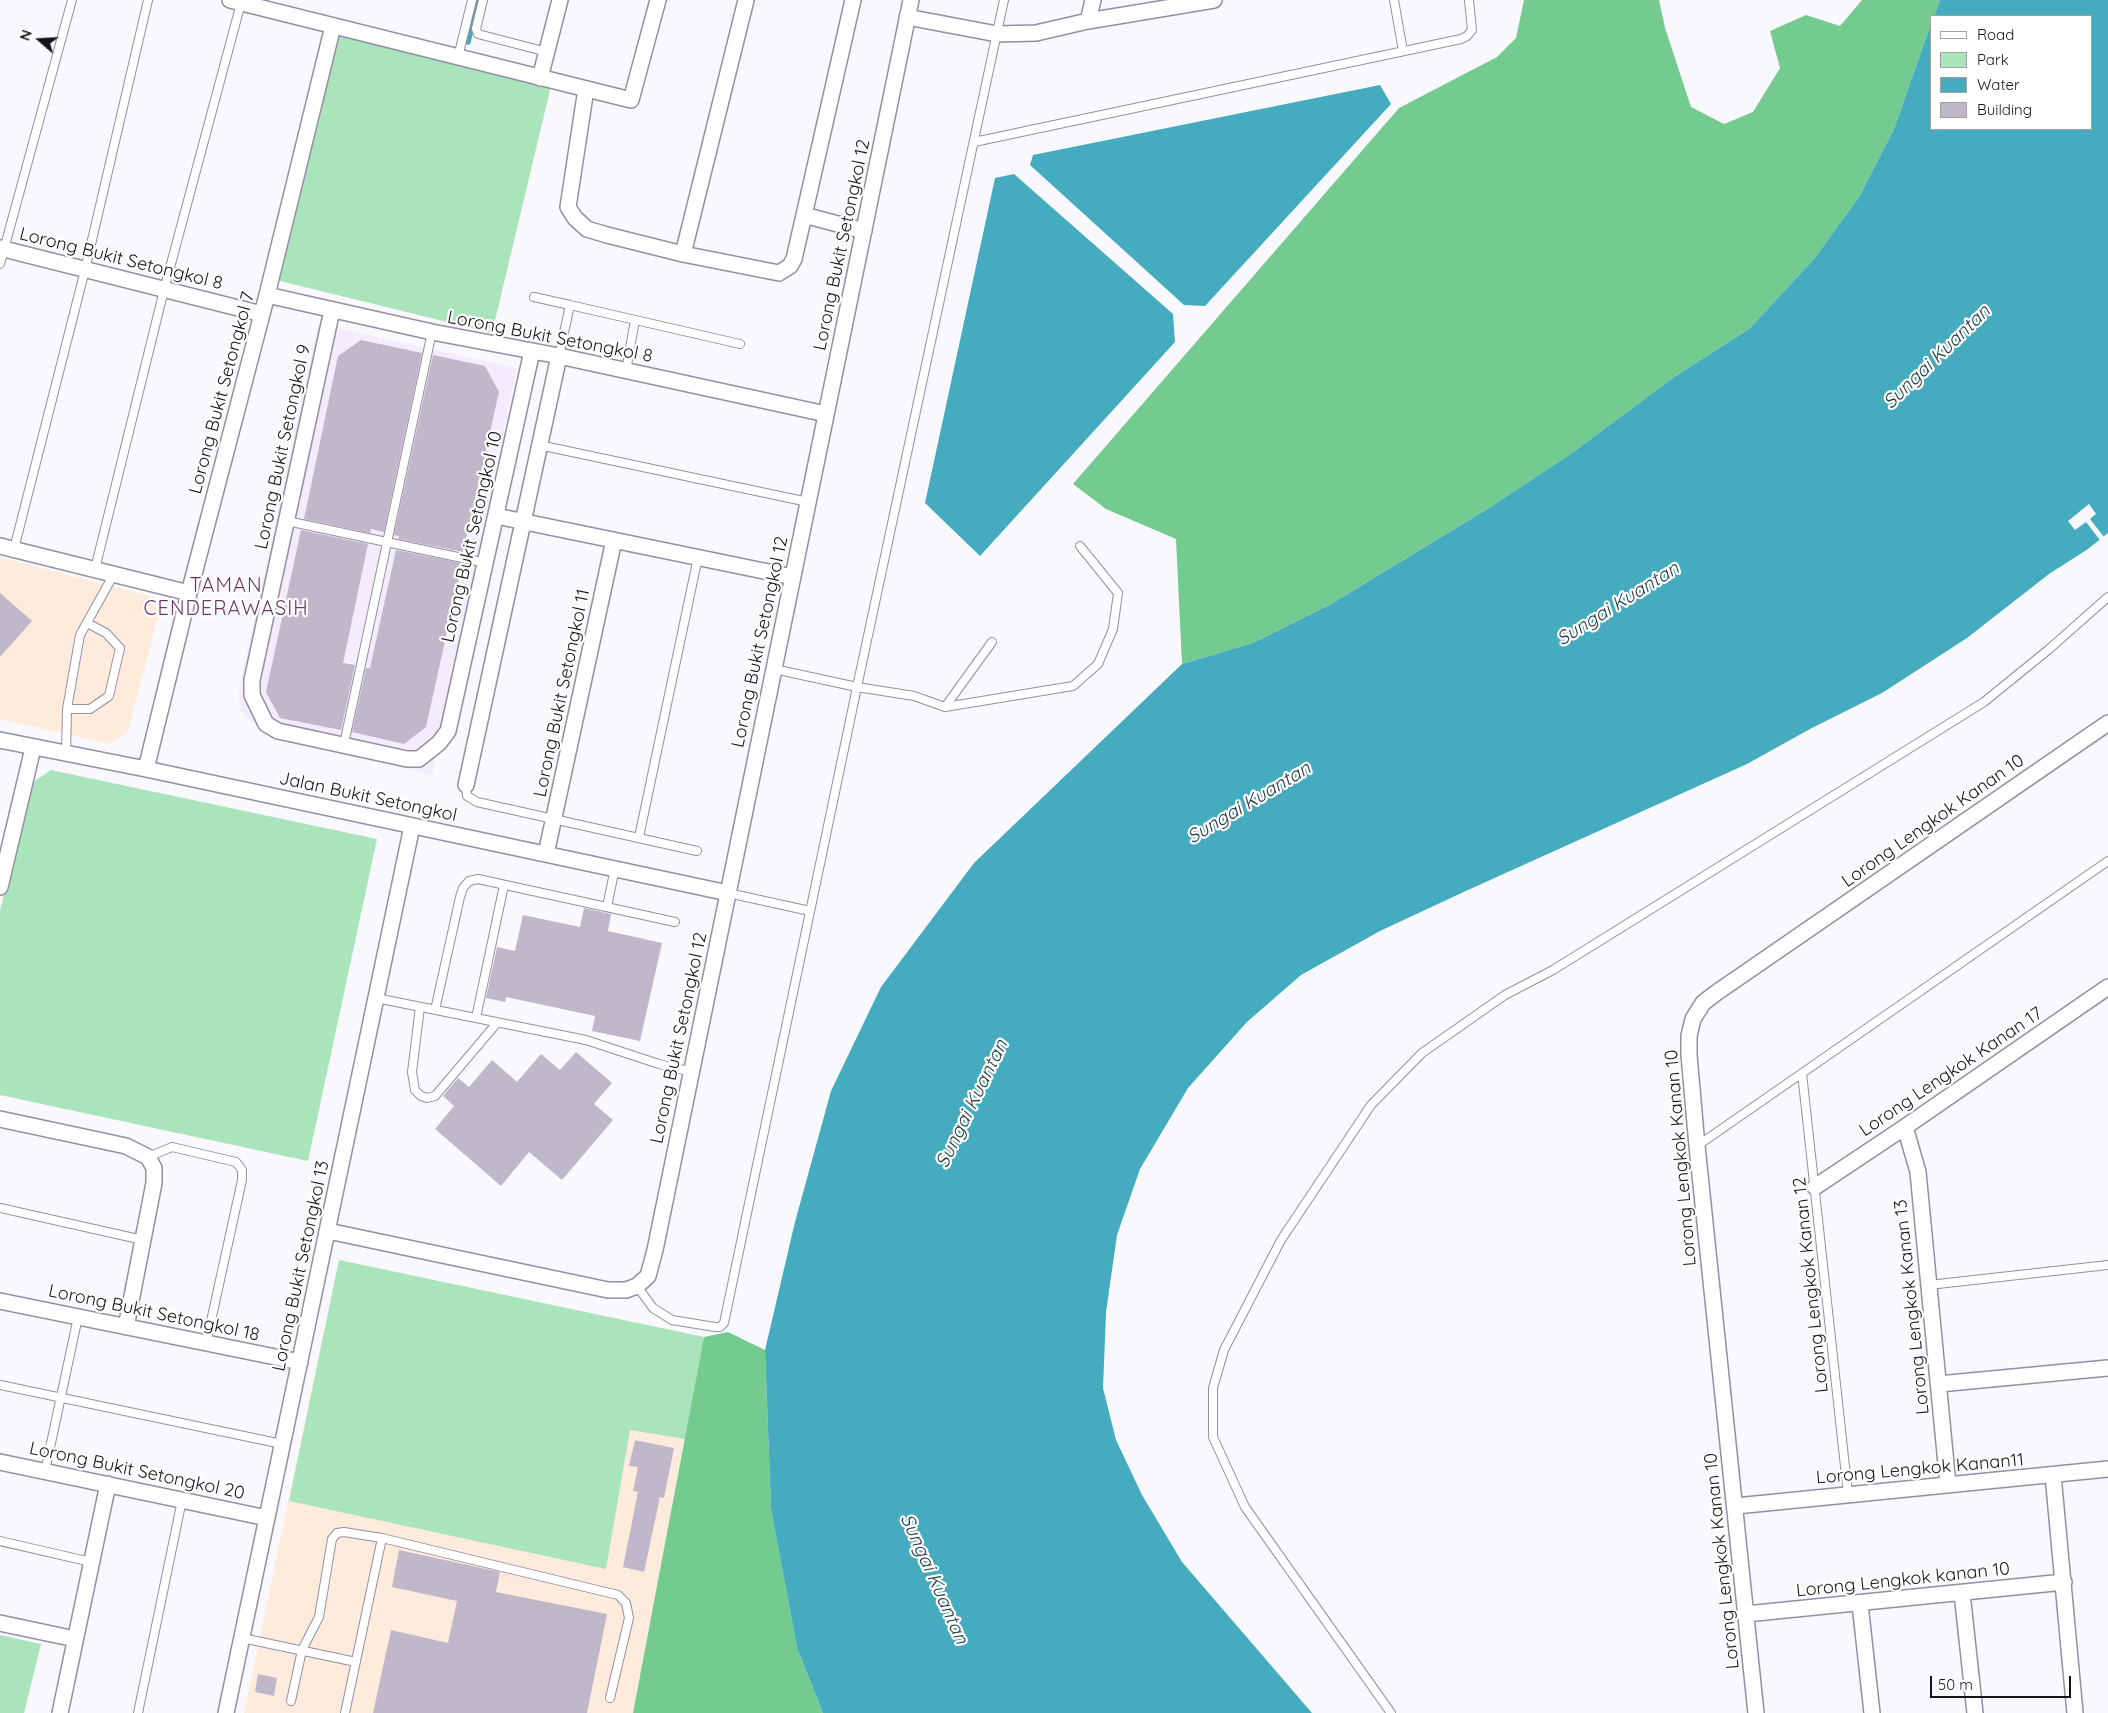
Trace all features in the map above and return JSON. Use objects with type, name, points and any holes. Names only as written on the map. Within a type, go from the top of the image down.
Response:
[{"type":"street","points":[[540,78],[560,0]]},
{"type":"street","points":[[240,2],[631,100],[658,0]]},
{"type":"street","points":[[683,254],[746,0]]},
{"type":"street","points":[[586,89],[568,207],[575,218],[587,230],[683,254],[779,273],[790,266],[794,259],[853,0]]},
{"type":"street","name":"Lorong Bukit Setongkol 12","points":[[637,1286],[648,1276],[655,1250],[911,0]]},
{"type":"street","points":[[1088,21],[1092,0]]},
{"type":"street","points":[[907,17],[997,34],[1036,33],[1088,21],[1214,0]]},
{"type":"street","name":"Lorong Bukit Setongkol 7","points":[[146,769],[189,593],[267,295],[333,26]]},
{"type":"street","points":[[804,215],[864,231]]},
{"type":"street","name":"Lorong Bukit Setongkol 8","points":[[2,248],[262,314]]},
{"type":"street","name":"Lorong Bukit Setongkol 8","points":[[267,295],[432,332],[559,356],[826,414]]},
{"type":"street","name":"Lorong Bukit Setongkol 9","points":[[332,310],[252,680],[252,695],[266,724],[278,731],[344,744]]},
{"type":"street","name":"Lorong Bukit Setongkol 10","points":[[344,744],[419,759],[439,742],[448,731],[532,352]]},
{"type":"street","points":[[466,785],[559,356]]},
{"type":"street","points":[[496,516],[793,577]]},
{"type":"street","name":"Lorong Bukit Setongkol 11","points":[[546,854],[614,540]]},
{"type":"street","points":[[7,547],[189,593]]},
{"type":"street","name":"Lorong Lengkok Kanan 10","points":[[1756,1713],[1736,1506],[1697,1146],[1689,1054],[1689,1036],[1693,1020],[1703,1003],[2108,723]]},
{"type":"street","name":"Jalan Bukit Setongkol","points":[[0,740],[146,769],[728,893]]},
{"type":"street","points":[[0,887],[33,748]]},
{"type":"street","name":"Lorong Bukit Setongkol 13","points":[[226,1713],[412,826]]},
{"type":"street","name":"Lorong Lengkok Kanan 17","points":[[1815,1187],[1905,1128],[2108,987]]},
{"type":"street","points":[[0,1119],[126,1146],[138,1150],[148,1157],[154,1168],[154,1183],[126,1327]]},
{"type":"street","name":"Lorong Lengkok Kanan 13","points":[[1905,1128],[1918,1172],[1948,1485]]},
{"type":"street","points":[[328,1231],[608,1290],[626,1290],[637,1286]]},
{"type":"street","name":"Lorong Bukit Setongkol 18","points":[[0,1301],[300,1362]]},
{"type":"street","points":[[1939,1384],[2108,1368]]},
{"type":"street","name":"Lorong Bukit Setongkol 20","points":[[0,1462],[267,1518]]},
{"type":"street","name":"Lorong Lengkok Kanan11","points":[[1736,1506],[2108,1469]]},
{"type":"street","points":[[2053,1475],[2064,1582],[2074,1713]]},
{"type":"street","points":[[60,1713],[108,1484]]},
{"type":"street","name":"Lorong Lengkok kanan 10","points":[[1746,1614],[2064,1582]]},
{"type":"street","points":[[1962,1593],[1975,1713]]},
{"type":"street","points":[[1860,1604],[1872,1713]]},
{"type":"street","points":[[0,1623],[75,1639]]},
{"type":"lane","points":[[0,264],[2,248],[72,0]]},
{"type":"lane","points":[[7,547],[85,270],[148,0]]},
{"type":"lane","points":[[458,57],[472,0]]},
{"type":"lane","points":[[484,0],[476,29],[478,34],[547,52]]},
{"type":"lane","points":[[637,1286],[653,1308],[672,1320],[715,1327],[720,1327],[724,1323],[857,687],[1004,0]]},
{"type":"lane","points":[[1394,0],[1403,51]]},
{"type":"lane","points":[[974,142],[1461,39],[1472,30],[1469,0]]},
{"type":"lane","points":[[95,569],[164,290],[240,2]]},
{"type":"lane","points":[[534,297],[740,344]]},
{"type":"lane","points":[[559,356],[570,305]]},
{"type":"lane","points":[[626,371],[635,320]]},
{"type":"lane","points":[[344,744],[432,332]]},
{"type":"lane","points":[[540,445],[808,502]]},
{"type":"lane","points":[[287,521],[486,563]]},
{"type":"lane","points":[[774,669],[857,687],[914,696],[945,707],[1073,686],[1098,664],[1113,629],[1118,593],[1080,546]]},
{"type":"lane","points":[[639,837],[698,556]]},
{"type":"lane","points":[[66,754],[67,709],[80,635],[114,574]]},
{"type":"lane","points":[[1391,1713],[1245,1507],[1213,1437],[1212,1388],[1224,1350],[1281,1240],[1371,1105],[1422,1053],[1505,995],[1553,970],[1984,702],[2048,650],[2108,596]]},
{"type":"lane","points":[[67,709],[90,709],[109,696],[120,648],[106,633],[87,623]]},
{"type":"lane","points":[[945,707],[992,642]]},
{"type":"lane","points":[[466,785],[467,796],[477,802],[697,851]]},
{"type":"lane","points":[[1697,1146],[2108,861]]},
{"type":"lane","points":[[607,907],[615,868]]},
{"type":"lane","points":[[435,1010],[463,888],[469,881],[478,880],[504,885],[675,922]]},
{"type":"lane","points":[[476,1018],[504,885]]},
{"type":"lane","points":[[728,893],[810,911]]},
{"type":"lane","points":[[376,998],[586,1040],[659,1064],[692,1072]]},
{"type":"lane","points":[[420,1007],[412,1072],[415,1090],[421,1096],[428,1098],[435,1096],[497,1023]]},
{"type":"lane","name":"Lorong Lengkok Kanan 12","points":[[1802,1074],[1848,1494]]},
{"type":"lane","points":[[148,1157],[172,1147],[236,1162],[242,1170],[242,1180],[206,1344]]},
{"type":"lane","points":[[0,1208],[143,1240]]},
{"type":"lane","points":[[1929,1284],[2108,1266]]},
{"type":"lane","points":[[45,1471],[78,1317]]},
{"type":"lane","points":[[0,1385],[282,1444]]},
{"type":"lane","points":[[138,1713],[182,1500]]},
{"type":"lane","points":[[291,1701],[302,1650],[319,1617],[332,1539],[336,1533],[344,1532],[382,1538],[618,1595],[626,1603],[629,1618],[610,1698]]},
{"type":"lane","points":[[345,1713],[382,1538]]},
{"type":"lane","points":[[0,1541],[91,1562]]},
{"type":"lane","points":[[242,1638],[356,1662]]},
{"type":"shaded area","points":[[318,324],[517,368],[432,775],[263,732],[240,711],[239,690]]},
{"type":"shaded area","points":[[0,557],[149,596],[159,613],[128,731],[111,744],[0,719]]},
{"type":"shaded area","points":[[339,1260],[704,1337],[633,1713],[244,1713]]},
{"type":"green space","points":[[1524,0],[1659,0],[1665,28],[1691,107],[1724,124],[1753,112],[1780,68],[1770,31],[1806,15],[1840,26],[1862,0],[1940,0],[1934,15],[1930,15],[1930,27],[1894,129],[1859,197],[1814,259],[1749,329],[1674,377],[1572,453],[1489,508],[1331,604],[1253,643],[1182,664],[1176,539],[1106,509],[1073,484],[1399,108],[1497,57],[1516,38]]},
{"type":"green space","points":[[335,33],[485,72],[551,86],[492,333],[272,279]]},
{"type":"green space","points":[[51,770],[377,839],[308,1161],[0,1095],[0,911],[29,785]]},
{"type":"green space","points":[[339,1260],[704,1337],[685,1439],[630,1430],[606,1569],[289,1501]]},
{"type":"green space","points":[[728,1332],[765,1350],[771,1509],[797,1648],[823,1713],[633,1713],[704,1337]]},
{"type":"green space","points":[[0,1635],[41,1644],[24,1713],[0,1713]]},
{"type":"water","name":"Sungai Kuantan","points":[[1940,0],[2108,0],[2108,533],[2088,549],[2049,574],[1967,638],[1882,693],[1810,729],[1747,764],[1380,931],[1301,975],[1247,1022],[1188,1088],[1140,1169],[1117,1235],[1106,1312],[1103,1388],[1116,1440],[1142,1495],[1182,1562],[1312,1713],[823,1713],[797,1648],[771,1509],[765,1350],[795,1222],[831,1091],[881,987],[974,863],[1182,664],[1253,643],[1331,604],[1489,508],[1572,453],[1674,377],[1749,329],[1814,259],[1859,197],[1894,129],[1930,27],[1930,130],[2093,130],[2093,15],[1934,15]]},
{"type":"water","points":[[1380,85],[1391,104],[1205,306],[1184,305],[1030,165],[1033,155]]},
{"type":"water","points":[[1014,174],[1173,314],[1175,342],[980,556],[925,503],[995,178]]},
{"type":"pier","points":[[2089,504],[2096,514],[2090,519],[2104,537],[2100,540],[2086,522],[2075,530],[2068,521]]},
{"type":"building","points":[[361,340],[422,353],[384,532],[371,529],[370,533],[304,519],[338,356]]},
{"type":"building","points":[[433,355],[485,366],[499,392],[463,552],[398,539],[399,536],[394,535]]},
{"type":"building","points":[[301,530],[368,544],[343,663],[355,665],[341,730],[280,718],[266,692]]},
{"type":"building","points":[[396,550],[461,563],[426,727],[404,744],[352,732],[366,668],[370,668]]},
{"type":"building","points":[[0,593],[32,621],[0,657]]},
{"type":"building","points":[[584,908],[611,914],[608,931],[662,943],[640,1041],[592,1031],[595,1016],[506,997],[505,1002],[486,998],[497,947],[515,951],[523,915],[580,927]]},
{"type":"building","points":[[576,1052],[612,1083],[594,1104],[613,1120],[562,1180],[529,1152],[501,1186],[435,1129],[454,1106],[443,1096],[458,1078],[469,1087],[492,1060],[517,1082],[541,1054],[560,1070]]},
{"type":"building","points":[[635,1440],[674,1448],[664,1498],[660,1497],[644,1572],[623,1567],[638,1492],[633,1491],[638,1467],[629,1466]]},
{"type":"building","points":[[399,1550],[500,1572],[496,1592],[607,1614],[587,1713],[373,1713],[391,1630],[448,1643],[457,1601],[392,1587]]},
{"type":"building","points":[[258,1674],[277,1678],[274,1696],[255,1692]]},
{"type":"waterway","points":[[468,42],[478,0]]},
{"type":"district","name":"TAMAN CENDERAWASIH","points":[[226,598]]}]
